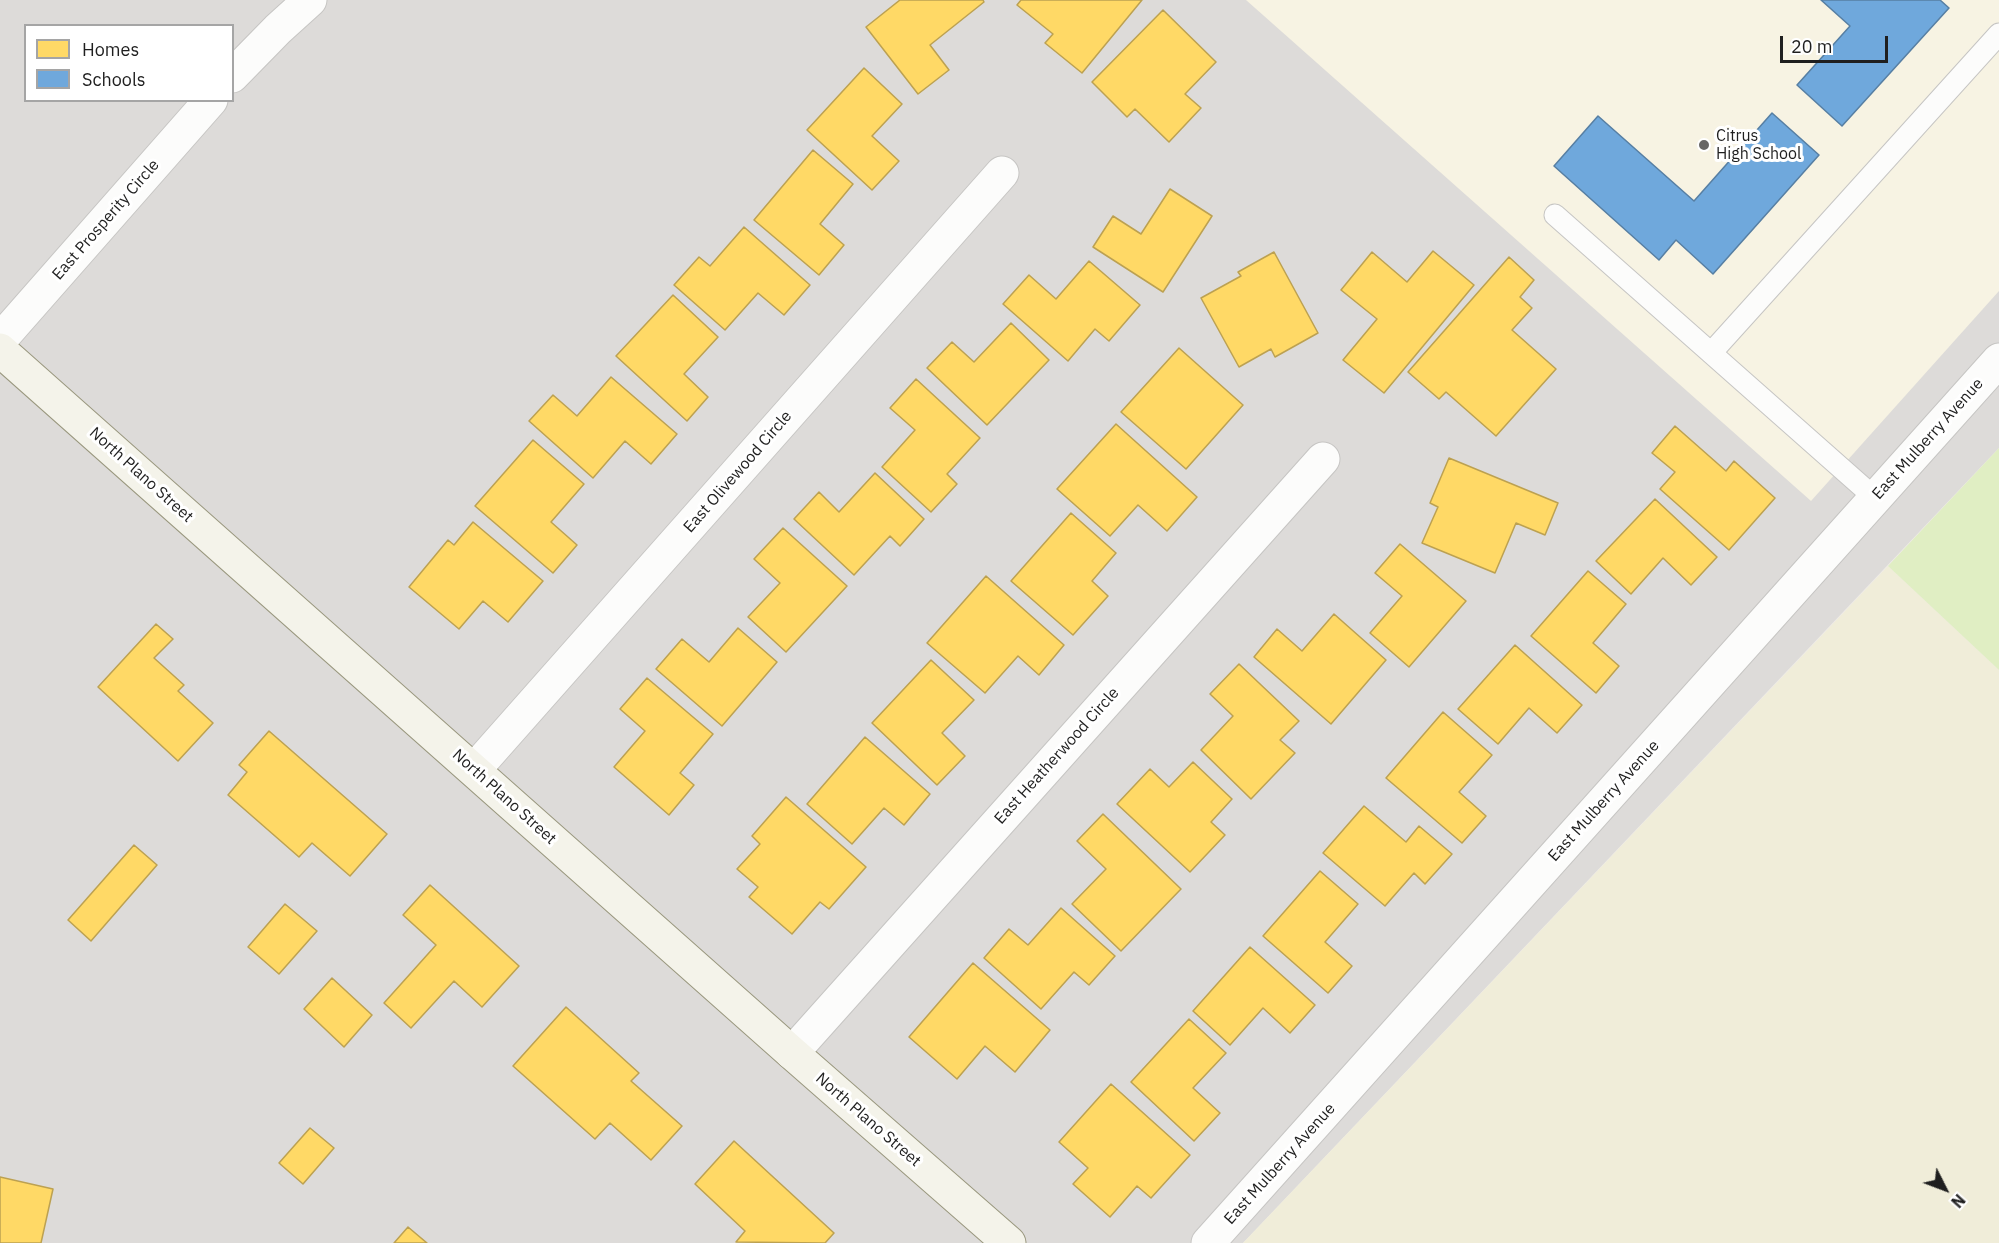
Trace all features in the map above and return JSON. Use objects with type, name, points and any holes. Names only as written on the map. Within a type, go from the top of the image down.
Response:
[{"type":"street","points":[[234,74],[310,0]]},
{"type":"street","name":"East Prosperity Circle","points":[[0,340],[209,102]]},
{"type":"street","name":"East Olivewood Circle","points":[[474,770],[1002,173]]},
{"type":"street","name":"North Plano Street","points":[[0,350],[1009,1243]]},
{"type":"street","name":"East Mulberry Avenue","points":[[1208,1243],[1999,360]]},
{"type":"street","name":"East Heatherwood Circle","points":[[792,1053],[1323,459]]},
{"type":"lane","points":[[1711,353],[1999,34]]},
{"type":"lane","points":[[1555,215],[1875,498]]},
{"type":"shaded area","points":[[0,0],[1999,0],[1999,448],[1243,1243],[0,1243]]},
{"type":"shaded area","name":"Citrus High School","points":[[1246,0],[1999,0],[1999,291],[1811,501]]},
{"type":"shaded area","points":[[1888,566],[1999,670],[1999,1243],[1243,1243]]},
{"type":"green space","points":[[1999,448],[1999,670],[1888,566]]},
{"type":"building: Homes","points":[[900,0],[983,0],[984,2],[930,45],[949,70],[918,94],[866,27]]},
{"type":"building: Homes","points":[[1021,0],[1142,0],[1082,73],[1045,43],[1053,34],[1017,5]]},
{"type":"building: Homes","points":[[1163,10],[1216,62],[1185,94],[1201,108],[1169,142],[1135,109],[1127,117],[1092,82]]},
{"type":"building: Homes","points":[[864,68],[902,104],[872,136],[899,161],[872,190],[807,130]]},
{"type":"building: Homes","points":[[813,150],[853,184],[820,224],[844,245],[819,275],[754,220]]},
{"type":"building: Homes","points":[[1170,189],[1212,216],[1163,292],[1093,247],[1113,216],[1141,234]]},
{"type":"building: Homes","points":[[744,227],[810,285],[784,315],[758,293],[725,330],[674,285],[699,257],[710,266]]},
{"type":"building: Homes","points":[[1433,251],[1474,285],[1384,393],[1343,360],[1377,319],[1341,290],[1372,252],[1407,282]]},
{"type":"building: Homes","points":[[1274,252],[1318,333],[1275,357],[1271,349],[1239,367],[1201,298],[1241,276],[1238,272]]},
{"type":"building: Homes","points":[[1509,257],[1534,280],[1520,297],[1532,308],[1512,330],[1556,369],[1496,436],[1446,392],[1439,399],[1408,372]]},
{"type":"building: Homes","points":[[1089,261],[1140,305],[1109,341],[1095,329],[1068,361],[1003,304],[1029,275],[1056,299]]},
{"type":"building: Homes","points":[[673,295],[718,337],[684,374],[708,397],[687,421],[616,356]]},
{"type":"building: Homes","points":[[1011,323],[1049,360],[987,425],[927,368],[952,342],[974,362]]},
{"type":"building: Homes","points":[[1179,348],[1243,405],[1186,469],[1121,412]]},
{"type":"building: Homes","points":[[611,377],[677,434],[651,464],[625,441],[593,478],[529,421],[553,395],[577,416]]},
{"type":"building: Homes","points":[[916,379],[980,438],[947,474],[957,484],[931,512],[882,467],[915,430],[890,408]]},
{"type":"building: Homes","points":[[1116,424],[1197,497],[1167,531],[1138,505],[1110,536],[1057,489]]},
{"type":"building: Homes","points":[[1675,426],[1726,471],[1734,461],[1775,498],[1729,550],[1660,489],[1675,472],[1652,453]]},
{"type":"building: Homes","points":[[533,440],[584,484],[551,522],[577,545],[553,573],[475,506]]},
{"type":"building: Homes","points":[[1449,458],[1558,503],[1545,535],[1516,523],[1495,573],[1422,543],[1438,507],[1430,503]]},
{"type":"building: Homes","points":[[875,473],[924,519],[900,546],[890,536],[854,575],[794,519],[819,492],[839,512]]},
{"type":"building: Homes","points":[[1655,499],[1717,557],[1691,585],[1663,558],[1631,594],[1596,561]]},
{"type":"building: Homes","points":[[1071,513],[1116,553],[1092,581],[1108,596],[1073,635],[1011,581]]},
{"type":"building: Homes","points":[[473,522],[543,581],[508,622],[483,601],[459,629],[409,587],[448,540],[454,545]]},
{"type":"building: Homes","points":[[783,528],[847,586],[786,652],[748,617],[780,583],[754,559]]},
{"type":"building: Homes","points":[[1400,544],[1466,601],[1409,667],[1370,633],[1402,596],[1375,573]]},
{"type":"building: Homes","points":[[1588,571],[1626,604],[1593,643],[1619,666],[1596,693],[1531,636]]},
{"type":"building: Homes","points":[[986,576],[1064,645],[1039,675],[1018,656],[985,693],[927,643]]},
{"type":"building: Homes","points":[[1334,614],[1386,660],[1331,724],[1254,657],[1277,629],[1302,651]]},
{"type":"building: Homes","points":[[156,624],[173,639],[154,658],[184,685],[178,691],[213,723],[178,761],[98,687]]},
{"type":"building: Homes","points":[[738,628],[777,662],[722,726],[656,669],[682,639],[709,662]]},
{"type":"building: Homes","points":[[1515,645],[1582,705],[1557,733],[1529,708],[1498,744],[1458,709]]},
{"type":"building: Homes","points":[[931,660],[974,700],[942,733],[965,756],[937,785],[872,723]]},
{"type":"building: Homes","points":[[1239,664],[1299,721],[1280,740],[1295,753],[1251,799],[1201,750],[1233,716],[1210,694]]},
{"type":"building: Homes","points":[[647,678],[713,734],[680,773],[694,785],[669,815],[614,767],[645,731],[620,709]]},
{"type":"building: Homes","points":[[1443,712],[1492,755],[1459,792],[1486,816],[1462,843],[1386,778]]},
{"type":"building: Homes","points":[[269,731],[387,834],[350,876],[312,843],[299,857],[228,795],[247,772],[239,765]]},
{"type":"building: Homes","points":[[865,737],[930,794],[904,825],[884,808],[852,844],[807,804]]},
{"type":"building: Homes","points":[[1193,762],[1232,799],[1211,822],[1225,835],[1190,872],[1117,804],[1150,769],[1169,787]]},
{"type":"building: Homes","points":[[786,797],[866,867],[829,909],[820,902],[792,934],[749,897],[758,887],[737,869],[760,844],[752,836]]},
{"type":"building: Homes","points":[[1364,806],[1406,842],[1419,826],[1452,854],[1425,884],[1414,873],[1385,906],[1323,853]]},
{"type":"building: Homes","points":[[1103,814],[1181,889],[1121,951],[1072,904],[1106,869],[1077,841]]},
{"type":"building: Homes","points":[[134,845],[157,865],[91,941],[68,920]]},
{"type":"building: Homes","points":[[1320,871],[1358,904],[1325,942],[1352,966],[1328,993],[1263,936]]},
{"type":"building: Homes","points":[[430,885],[519,966],[482,1007],[454,981],[411,1028],[384,1003],[436,945],[403,915]]},
{"type":"building: Homes","points":[[285,904],[317,931],[279,974],[248,947]]},
{"type":"building: Homes","points":[[1061,908],[1115,956],[1089,985],[1074,972],[1041,1009],[984,958],[1009,929],[1028,945]]},
{"type":"building: Homes","points":[[1250,947],[1315,1005],[1290,1033],[1263,1008],[1230,1045],[1193,1011]]},
{"type":"building: Homes","points":[[973,963],[1050,1030],[1015,1072],[985,1046],[957,1079],[909,1037]]},
{"type":"building: Homes","points":[[332,978],[372,1015],[344,1047],[304,1009]]},
{"type":"building: Homes","points":[[566,1007],[639,1073],[631,1081],[682,1126],[651,1160],[610,1123],[595,1139],[513,1066]]},
{"type":"building: Homes","points":[[1189,1019],[1226,1053],[1193,1088],[1220,1113],[1194,1141],[1131,1082]]},
{"type":"building: Homes","points":[[1111,1084],[1190,1155],[1151,1198],[1137,1186],[1110,1217],[1073,1184],[1088,1168],[1059,1142]]},
{"type":"building: Homes","points":[[310,1128],[334,1148],[303,1184],[279,1163]]},
{"type":"building: Homes","points":[[734,1141],[834,1233],[825,1243],[736,1242],[745,1231],[695,1184]]},
{"type":"building: Homes","points":[[0,1177],[53,1189],[41,1243],[0,1243]]},
{"type":"building: Homes","points":[[408,1227],[427,1243],[394,1243]]},
{"type":"building: Schools","points":[[1821,0],[1940,0],[1949,8],[1842,126],[1797,85],[1850,26]]},
{"type":"building: Schools","points":[[1772,113],[1819,155],[1713,274],[1676,240],[1659,260],[1554,166],[1598,116],[1694,201]]},
{"type":"place","name":"Citrus High School","points":[[1704,145]]}]
